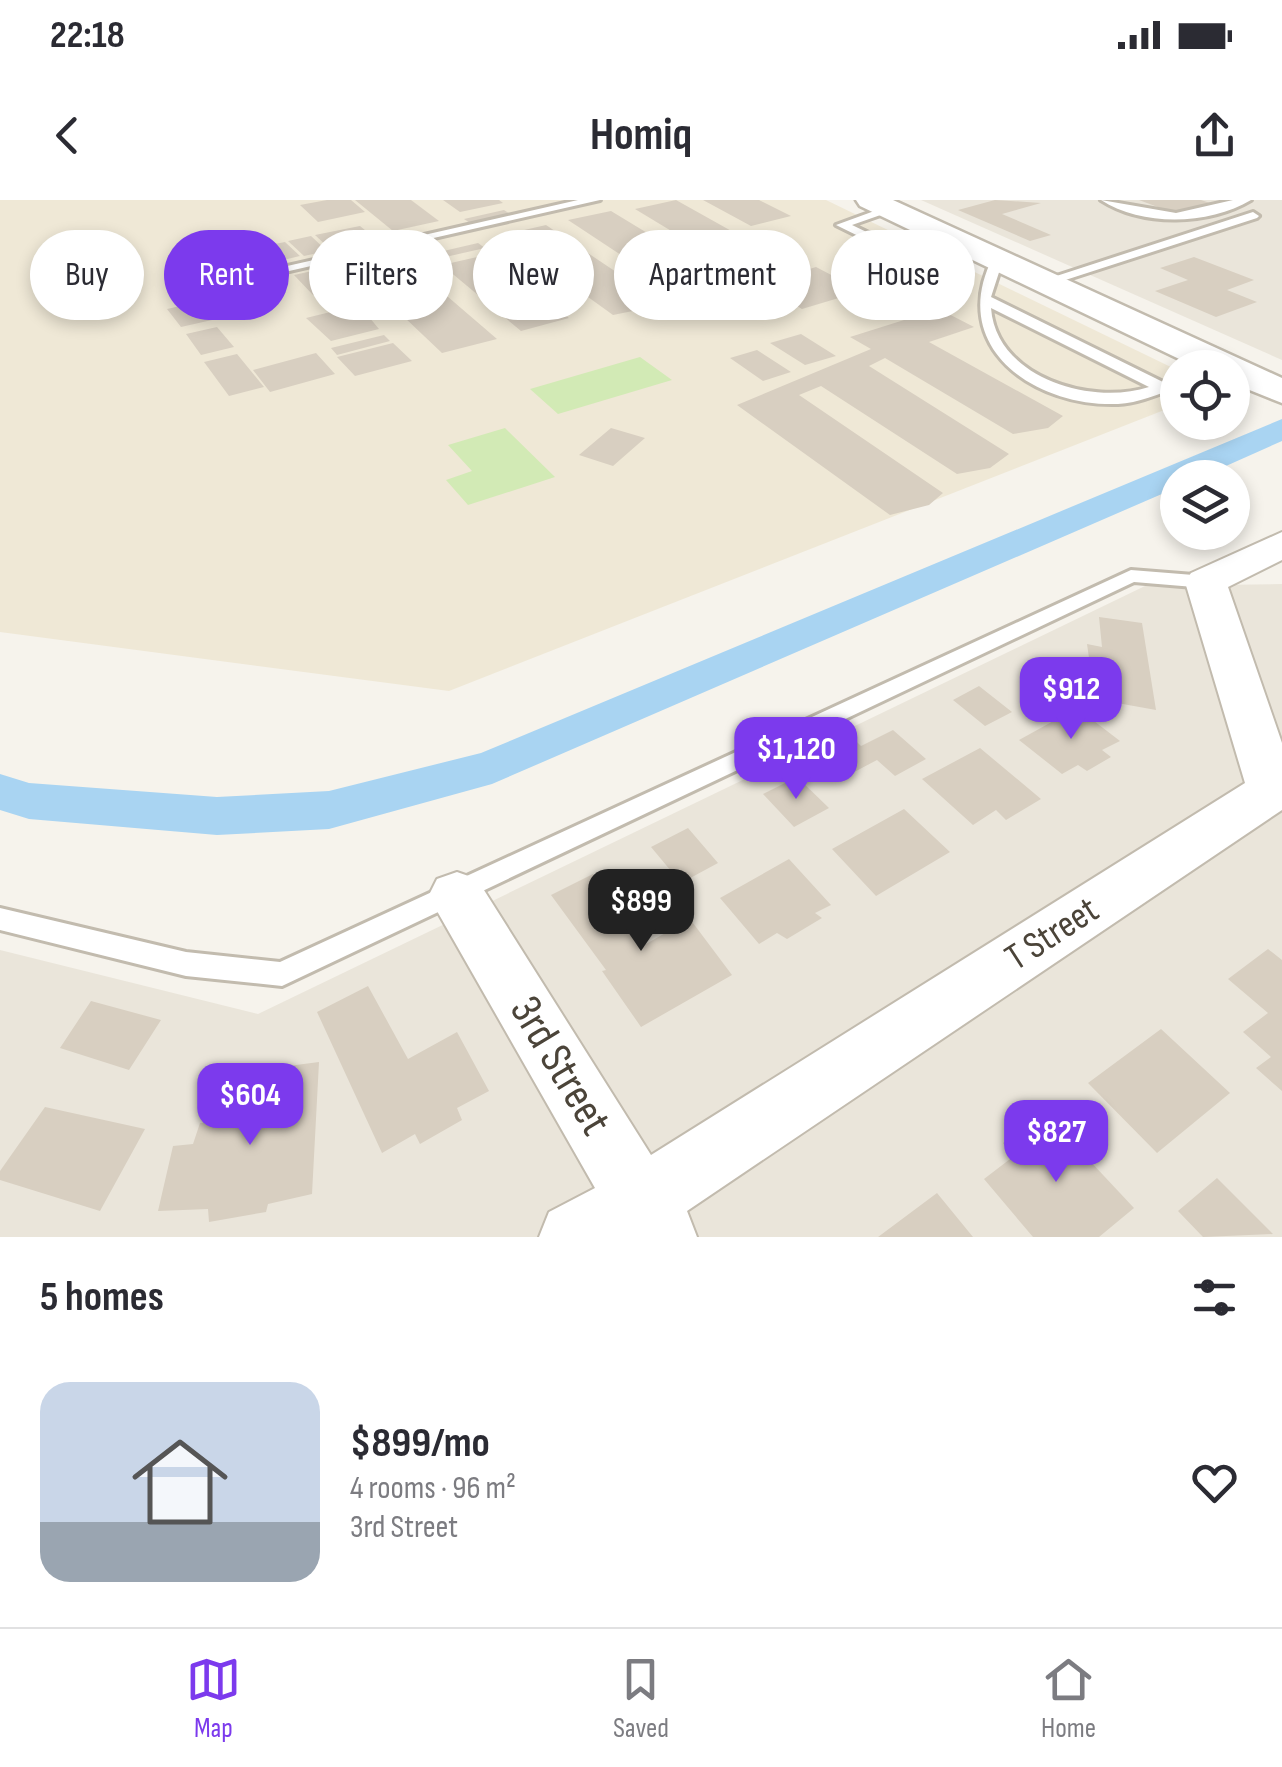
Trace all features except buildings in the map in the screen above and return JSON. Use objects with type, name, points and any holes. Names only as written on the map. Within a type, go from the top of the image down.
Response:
[{"type":"street","points":[[879,204],[934,230]]},
{"type":"street","points":[[975,250],[1188,350]]},
{"type":"street","points":[[1250,378],[1282,392]]},
{"type":"street","points":[[1206,582],[1282,544]]},
{"type":"street","name":"T Street","points":[[574,1237],[652,1219],[1273,790],[1274,769],[1206,582]]},
{"type":"street","name":"3rd Street","points":[[457,895],[652,1219]]},
{"type":"lane","points":[[289,268],[594,200]]},
{"type":"lane","points":[[1106,200],[1148,216],[1170,219],[1245,200]]},
{"type":"lane","points":[[852,230],[842,225],[879,204]]},
{"type":"lane","points":[[1045,282],[1253,216]]},
{"type":"lane","points":[[997,260],[984,298],[994,345],[1022,370],[1048,385],[1081,396],[1120,399],[1160,387]]},
{"type":"lane","points":[[984,298],[1160,386]]},
{"type":"lane","points":[[0,919],[186,964],[282,974],[1131,576],[1206,582]]},
{"type":"shaded area","points":[[0,200],[826,200],[888,230],[831,230],[831,320],[975,320],[975,272],[1160,362],[1160,412],[449,691],[0,632]]},
{"type":"shaded area","points":[[921,200],[1282,200],[1282,360]]},
{"type":"shaded area","points":[[1282,584],[1282,1237],[0,1237],[0,950],[258,1014],[1145,586]]},
{"type":"green space","points":[[640,357],[672,380],[558,414],[530,389]]},
{"type":"green space","points":[[505,428],[555,477],[468,505],[446,480],[472,471],[448,445]]},
{"type":"waterway","points":[[0,792],[29,801],[217,816],[329,810],[492,767],[1282,429]]}]
